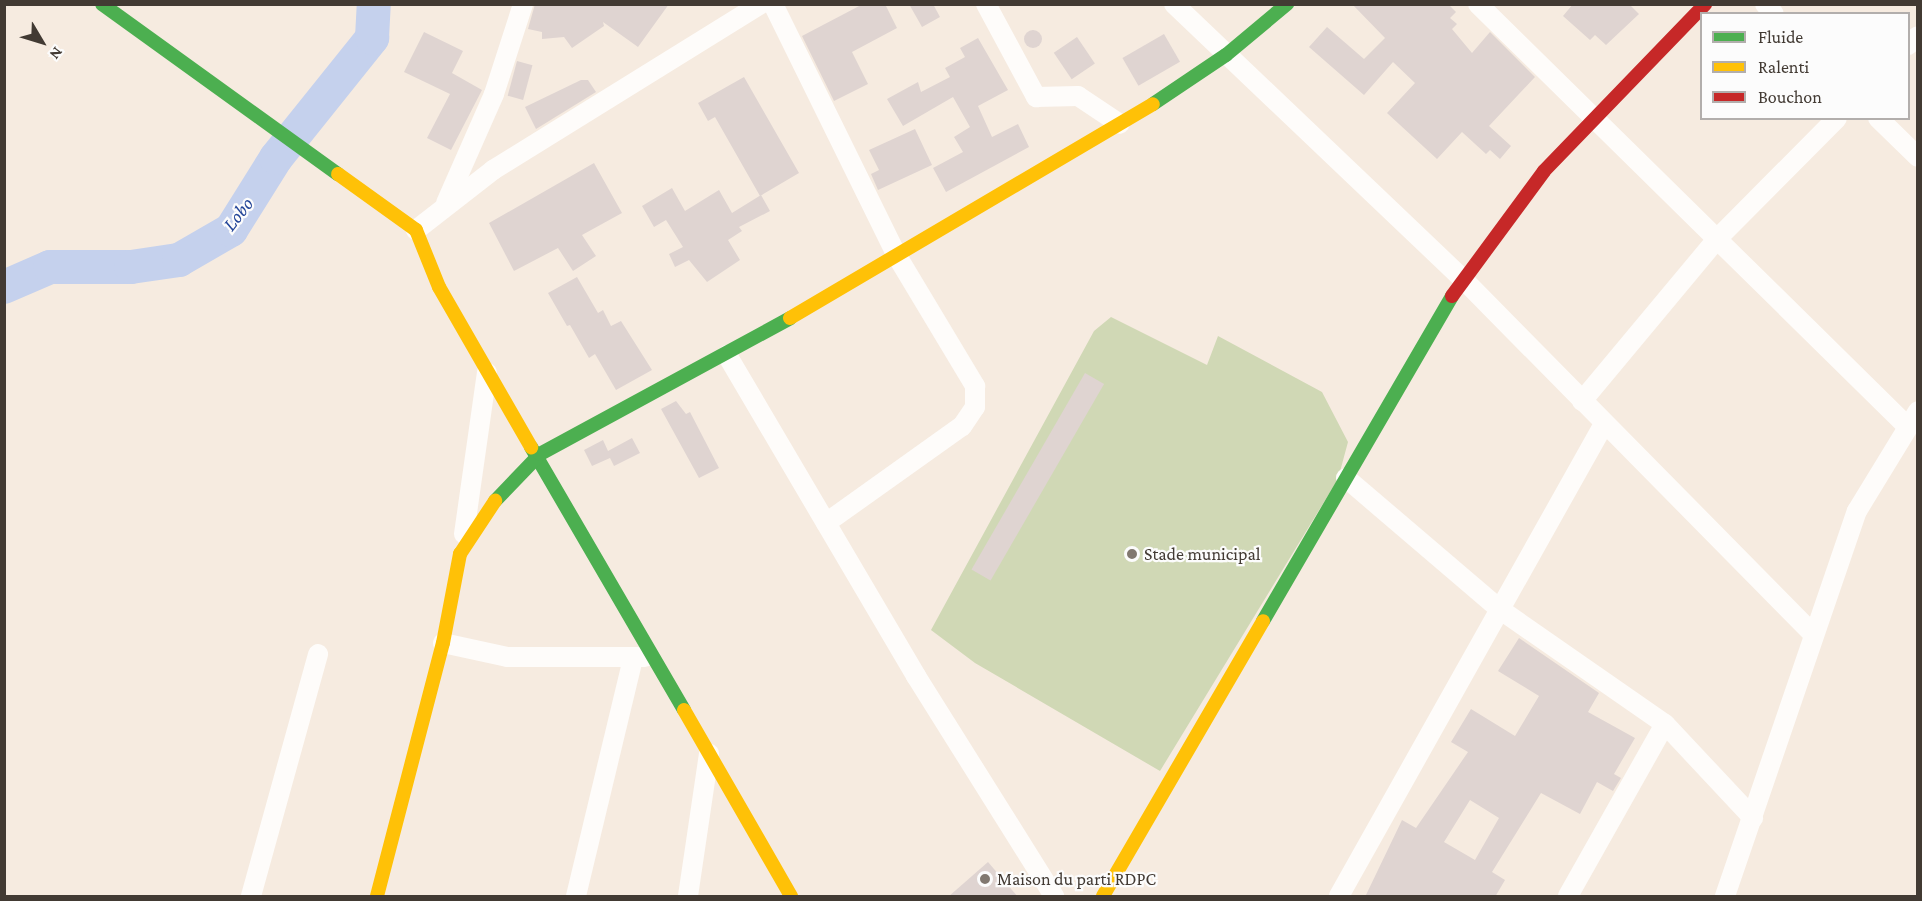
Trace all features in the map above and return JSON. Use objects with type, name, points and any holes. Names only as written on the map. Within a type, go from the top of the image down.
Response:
[{"type":"main road","points":[[102,4],[311,158],[416,230],[439,287],[488,364],[540,454],[791,897]]},
{"type":"main road","points":[[377,897],[442,644],[460,554],[482,515],[540,454],[727,355],[1120,124],[1226,55],[1287,4]]},
{"type":"main road","points":[[1103,897],[1462,278],[1544,171],[1705,4]]},
{"type":"street","points":[[445,205],[494,94],[523,4]]},
{"type":"street","points":[[416,230],[445,205],[493,170],[761,4]]},
{"type":"street","points":[[773,4],[897,256],[975,386],[975,407],[962,426],[826,523]]},
{"type":"street","points":[[986,4],[1036,97],[1078,96],[1120,124]]},
{"type":"street","points":[[1174,4],[1462,278],[1813,634]]},
{"type":"street","points":[[1478,4],[1717,239],[1912,418],[1857,511],[1813,634],[1725,897]]},
{"type":"street","points":[[1582,401],[1717,239],[1835,120]]},
{"type":"street","points":[[1880,120],[1917,156]]},
{"type":"street","points":[[727,355],[826,523],[1054,897]]},
{"type":"street","points":[[460,554],[488,364]]},
{"type":"street","points":[[1338,897],[1498,608],[1604,424]]},
{"type":"street","points":[[1346,478],[1498,608],[1665,724],[1753,818]]},
{"type":"street","points":[[442,644],[507,657],[633,658],[654,656]]},
{"type":"street","points":[[251,897],[318,654]]},
{"type":"street","points":[[576,897],[633,658]]},
{"type":"street","points":[[1568,897],[1665,724]]},
{"type":"street","points":[[688,897],[709,752]]},
{"type":"green space","name":"Stade municipal","points":[[1111,317],[1207,365],[1218,336],[1322,392],[1348,442],[1338,479],[1160,771],[975,663],[931,630],[1094,331]]},
{"type":"building","points":[[535,4],[669,4],[638,47],[603,22],[604,26],[572,48],[564,37],[542,39],[542,32],[528,29]]},
{"type":"building","points":[[863,4],[885,4],[897,28],[852,52],[868,84],[834,101],[802,36]]},
{"type":"building","points":[[909,4],[933,4],[940,17],[922,27]]},
{"type":"building","points":[[1352,4],[1448,4],[1456,12],[1450,18],[1457,24],[1452,29],[1472,53],[1490,32],[1535,77],[1489,126],[1511,146],[1500,159],[1490,150],[1486,154],[1462,132],[1437,159],[1387,113],[1415,83],[1393,62],[1364,95],[1309,47],[1327,27],[1364,59],[1385,38]]},
{"type":"building","points":[[1573,4],[1629,4],[1639,14],[1606,45],[1595,35],[1590,40],[1563,16]]},
{"type":"building","points":[[1029,30],[1037,30],[1042,35],[1040,46],[1029,48],[1024,43],[1024,35]]},
{"type":"building","points":[[424,32],[463,51],[452,73],[482,90],[451,150],[427,138],[450,94],[404,72]]},
{"type":"building","points":[[1164,34],[1180,62],[1138,86],[1122,58]]},
{"type":"building","points":[[1077,37],[1095,64],[1072,79],[1054,53]]},
{"type":"building","points":[[978,38],[1008,90],[978,106],[992,137],[1018,124],[1029,147],[946,192],[933,168],[963,152],[954,137],[970,127],[953,97],[903,126],[887,99],[918,82],[921,92],[950,77],[945,68],[965,57],[960,48]]},
{"type":"building","points":[[517,61],[532,65],[523,100],[508,96]]},
{"type":"building","points":[[744,77],[799,173],[760,196],[715,117],[708,121],[698,103]]},
{"type":"building","points":[[581,80],[588,80],[596,92],[536,129],[525,107]]},
{"type":"building","points":[[915,129],[932,165],[878,190],[871,174],[879,170],[869,150]]},
{"type":"building","points":[[594,163],[622,213],[582,235],[596,256],[573,271],[558,248],[514,271],[489,223]]},
{"type":"building","points":[[672,188],[685,211],[719,190],[732,213],[761,195],[770,211],[739,227],[742,231],[728,240],[740,260],[707,282],[689,260],[675,267],[669,254],[683,247],[666,220],[654,227],[642,206]]},
{"type":"building","points":[[577,277],[598,313],[603,310],[611,326],[621,321],[652,370],[616,390],[595,354],[589,358],[548,293]]},
{"type":"building","points":[[1085,373],[1104,384],[991,581],[972,570]]},
{"type":"building","points":[[676,401],[686,414],[690,412],[719,468],[699,478],[661,409]]},
{"type":"building","points":[[632,438],[640,453],[614,466],[610,458],[592,466],[584,450],[603,440],[608,451]]},
{"type":"building","points":[[1519,638],[1599,693],[1588,712],[1635,738],[1614,774],[1621,778],[1613,791],[1597,782],[1580,814],[1541,793],[1492,872],[1505,880],[1495,897],[1365,897],[1402,820],[1416,828],[1468,752],[1451,742],[1471,709],[1515,736],[1539,696],[1498,671]],"holes":[[[1470,800],[1499,818],[1475,860],[1444,842]]]},
{"type":"building","name":"Maison du parti RDPC","points":[[988,862],[1018,897],[948,897]]},
{"type":"waterway","name":"Lobo","points":[[4,287],[50,267],[131,267],[179,260],[231,230],[276,158],[372,38],[374,4]]},
{"type":"traffic: fast","points":[[102,4],[338,174]]},
{"type":"traffic: fast","points":[[1153,104],[1226,55],[1287,4]]},
{"type":"traffic: fast","points":[[1263,621],[1452,296]]},
{"type":"traffic: fast","points":[[495,501],[540,454],[790,318]]},
{"type":"traffic: fast","points":[[531,447],[684,710]]},
{"type":"traffic: slow","points":[[790,318],[1153,104]]},
{"type":"traffic: slow","points":[[338,174],[416,230],[439,287],[531,447]]},
{"type":"traffic: slow","points":[[377,896],[443,643],[460,554],[495,501]]},
{"type":"traffic: slow","points":[[1103,896],[1263,621]]},
{"type":"traffic: slow","points":[[684,710],[791,896]]},
{"type":"traffic: jam","points":[[1452,296],[1544,171],[1705,4]]},
{"type":"place","name":"Stade municipal","points":[[1132,554]]},
{"type":"place","name":"Maison du parti RDPC","points":[[985,879]]}]
